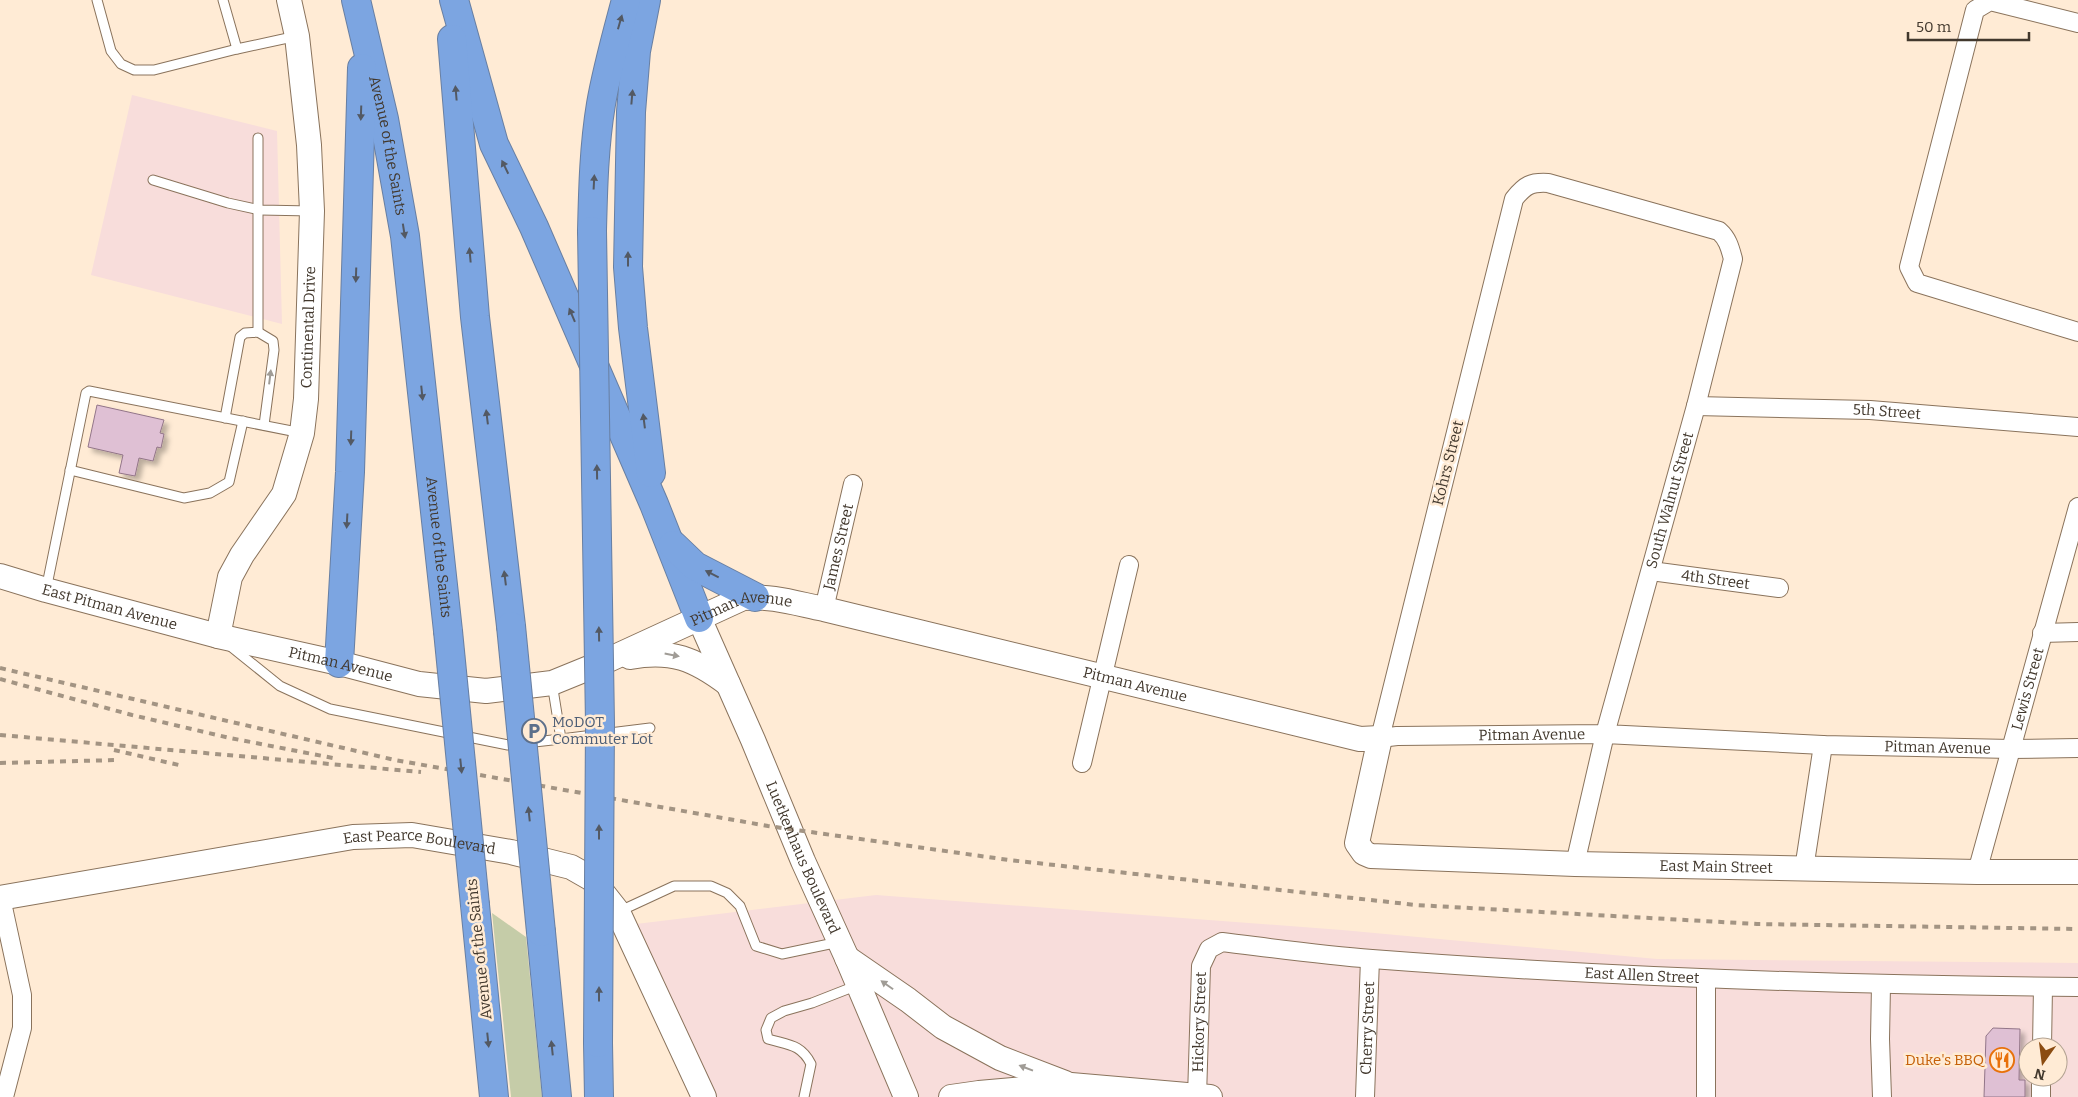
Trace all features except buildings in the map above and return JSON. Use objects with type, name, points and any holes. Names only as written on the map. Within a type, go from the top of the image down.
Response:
[{"type":"highway","name":"Avenue of the Saints","points":[[356,0],[384,120],[405,236],[448,631],[494,1097]]},
{"type":"highway","points":[[448,0],[475,317],[511,626],[557,1097]]},
{"type":"highway","points":[[454,0],[494,144],[534,227],[654,504],[699,618]]},
{"type":"highway","points":[[599,1097],[600,724],[592,231],[594,164],[601,105],[626,0]]},
{"type":"highway","points":[[646,0],[636,51],[631,112],[628,267],[632,328],[654,504]]},
{"type":"highway","points":[[339,663],[350,472],[363,29]]},
{"type":"highway","points":[[669,541],[695,566],[755,596]]},
{"type":"street","name":"Continental Drive","points":[[218,636],[230,577],[242,555],[284,494],[302,433],[306,399],[312,211],[309,145],[297,36],[289,0]]},
{"type":"street","points":[[2078,23],[1990,0],[1975,10],[1909,267],[1917,283],[2078,332]]},
{"type":"street","name":"Kohrs Street","points":[[1359,848],[1358,836],[1380,738],[1514,199],[1522,189],[1534,182],[1548,183],[1628,206]]},
{"type":"street","name":"South Walnut Street","points":[[1575,864],[1605,734],[1696,406],[1733,259],[1725,236],[1719,232],[1628,206]]},
{"type":"street","name":"5th Street","points":[[1696,406],[1870,410],[2054,423],[2078,427]]},
{"type":"street","name":"James Street","points":[[824,609],[853,484]]},
{"type":"street","name":"Lewis Street","points":[[1977,872],[2078,506]]},
{"type":"street","points":[[1082,762],[1129,565]]},
{"type":"street","name":"4th Street","points":[[1651,571],[1779,588]]},
{"type":"street","name":"East Pitman Avenue","points":[[0,576],[218,636]]},
{"type":"street","name":"Pitman Avenue","points":[[218,636],[339,663],[419,684],[486,690],[552,683],[606,661],[743,598],[755,596],[824,609],[1360,739],[1397,736],[1605,734],[1823,745],[2011,749],[2078,748]]},
{"type":"street","name":"Luetkenhaus Boulevard","points":[[699,618],[802,861],[843,950],[906,1097]]},
{"type":"street","points":[[2042,633],[2078,632]]},
{"type":"street","points":[[606,661],[658,653],[673,655],[701,664],[728,684]]},
{"type":"street","points":[[1804,869],[1823,745]]},
{"type":"street","name":"East Pearce Boulevard","points":[[0,898],[353,836],[412,835],[511,852],[571,866],[592,879],[618,912],[704,1097]]},
{"type":"street","name":"East Main Street","points":[[1359,848],[1371,856],[1387,858],[1804,869],[2078,872]]},
{"type":"street","points":[[0,898],[22,996],[22,1028],[4,1097]]},
{"type":"street","name":"East Allen Street","points":[[1209,949],[1222,942],[1370,959],[1706,979],[1881,985],[2078,987]]},
{"type":"street","name":"Hickory Street","points":[[1202,1097],[1201,966],[1209,949]]},
{"type":"street","points":[[843,950],[943,1027],[1000,1058],[1083,1090]]},
{"type":"street","name":"Cherry Street","points":[[1365,1097],[1370,959]]},
{"type":"street","points":[[1706,979],[1706,1097]]},
{"type":"street","points":[[1881,985],[1882,1097]]},
{"type":"street","points":[[2042,1037],[2043,987]]},
{"type":"street","points":[[951,1097],[1083,1090],[1202,1097]]},
{"type":"lane","points":[[97,0],[111,51],[121,64],[134,70],[154,70],[297,36]]},
{"type":"lane","points":[[223,0],[237,49]]},
{"type":"lane","points":[[258,138],[260,210],[258,332]]},
{"type":"lane","points":[[153,180],[228,203],[260,210],[312,211]]},
{"type":"lane","points":[[225,418],[240,337],[245,333],[258,332],[273,341],[274,350],[264,425]]},
{"type":"lane","points":[[46,590],[84,396],[89,391],[302,433]]},
{"type":"lane","points":[[70,470],[184,498],[210,493],[229,482],[243,421]]},
{"type":"lane","points":[[218,636],[280,686],[330,710],[508,745],[650,728]]},
{"type":"lane","points":[[552,683],[561,739]]},
{"type":"lane","points":[[618,912],[674,886],[711,886],[727,892],[740,906],[756,946],[782,954],[843,950]]},
{"type":"lane","points":[[804,1097],[811,1064],[806,1053],[800,1049],[768,1039],[766,1030],[771,1018],[784,1011],[812,1003],[858,985]]},
{"type":"shaded area","points":[[132,95],[277,131],[282,324],[91,275]]},
{"type":"shaded area","points":[[876,895],[1342,930],[1657,959],[2078,963],[2078,1097],[713,1097],[636,924]]},
{"type":"green space","points":[[492,913],[526,937],[542,1097],[511,1097]]},
{"type":"railway","points":[[0,668],[395,760],[768,826],[1009,860],[1416,905],[1757,924],[2078,929]]},
{"type":"railway","points":[[0,679],[132,715],[230,738],[333,758]]},
{"type":"railway","points":[[0,735],[421,772]]},
{"type":"railway","points":[[114,750],[183,766]]},
{"type":"railway","points":[[0,763],[117,760]]},
{"type":"place","name":"MoDOT Commuter Lot","points":[[534,731]]},
{"type":"place","name":"Duke's BBQ","points":[[2002,1060]]}]
